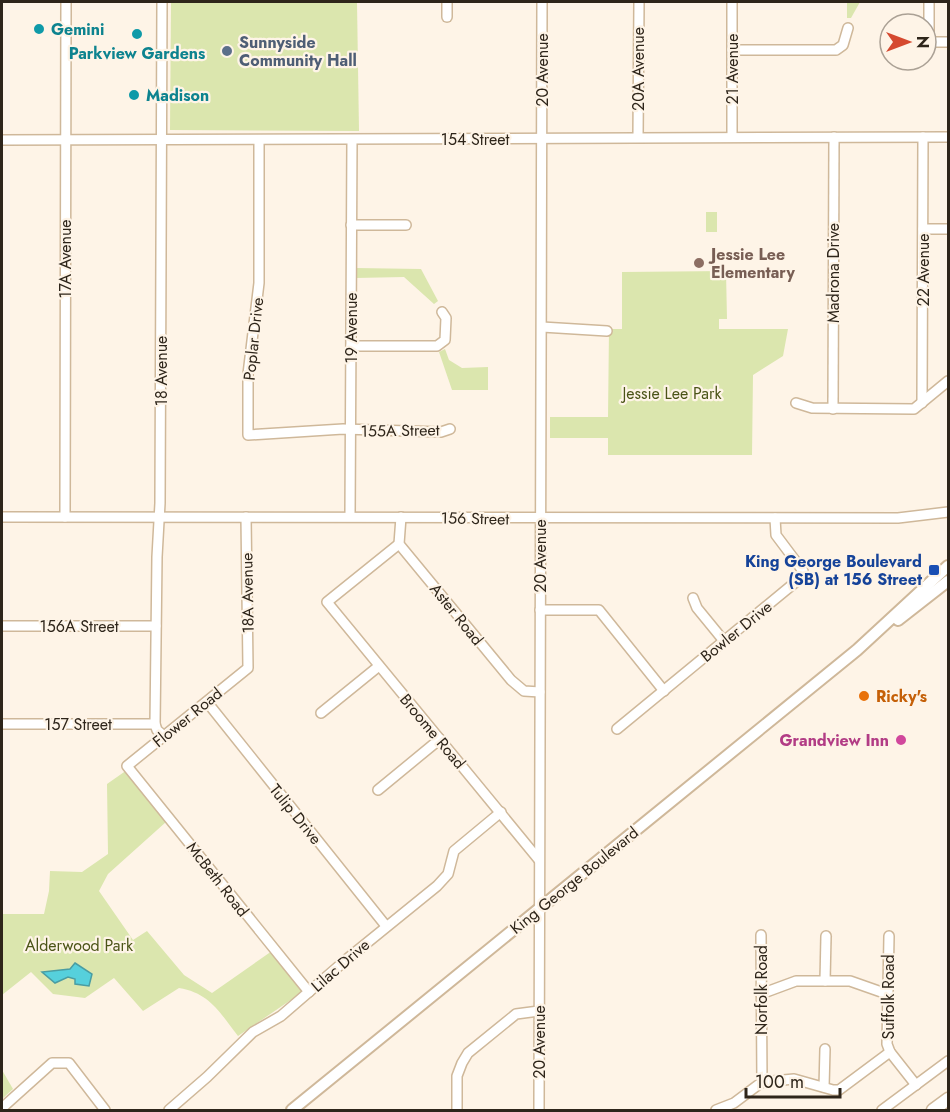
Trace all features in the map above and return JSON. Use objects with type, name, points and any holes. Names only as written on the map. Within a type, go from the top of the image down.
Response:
[{"type":"highway","points":[[933,1110],[948,1099]]},
{"type":"main road","name":"King George Boulevard","points":[[856,650],[948,566]]},
{"type":"main road","name":"King George Boulevard","points":[[292,1110],[856,650],[948,581]]},
{"type":"street","name":"17A Avenue","points":[[65,517],[66,2]]},
{"type":"street","name":"18 Avenue","points":[[155,724],[160,517],[162,2]]},
{"type":"street","points":[[447,2],[447,17]]},
{"type":"street","name":"20 Avenue","points":[[539,1110],[542,2]]},
{"type":"street","name":"20A Avenue","points":[[638,137],[639,2]]},
{"type":"street","name":"21 Avenue","points":[[732,2],[732,137]]},
{"type":"street","points":[[929,2],[929,42],[948,42]]},
{"type":"street","points":[[732,50],[836,50],[843,45],[848,28]]},
{"type":"street","name":"Madrona Drive","points":[[832,409],[834,137]]},
{"type":"street","name":"22 Avenue","points":[[922,403],[923,137]]},
{"type":"street","name":"154 Street","points":[[2,140],[948,137]]},
{"type":"street","name":"Poplar Drive","points":[[259,140],[259,283],[248,374],[248,435],[351,430]]},
{"type":"street","name":"19 Avenue","points":[[350,516],[352,140]]},
{"type":"street","points":[[351,225],[406,225]]},
{"type":"street","points":[[923,229],[948,229]]},
{"type":"street","points":[[351,346],[437,346],[446,340],[446,318],[442,312]]},
{"type":"street","points":[[542,327],[608,331]]},
{"type":"street","points":[[796,403],[812,408],[914,409],[948,381]]},
{"type":"street","name":"155A Street","points":[[351,430],[441,432],[450,429]]},
{"type":"street","name":"156 Street","points":[[2,517],[898,518],[948,513]]},
{"type":"street","name":"18A Avenue","points":[[246,517],[248,668]]},
{"type":"street","points":[[399,544],[401,517]]},
{"type":"street","name":"Bowler Drive","points":[[617,729],[803,576],[802,571],[776,536],[776,518]]},
{"type":"street","name":"Broome Road","points":[[399,544],[327,602],[539,860]]},
{"type":"street","name":"Aster Road","points":[[399,544],[511,680],[524,691],[540,692]]},
{"type":"street","points":[[693,598],[697,608],[724,641]]},
{"type":"street","points":[[540,610],[599,610],[663,691]]},
{"type":"street","name":"156A Street","points":[[2,626],[156,626]]},
{"type":"street","points":[[321,713],[379,666]]},
{"type":"street","name":"Flower Road","points":[[127,766],[248,668]]},
{"type":"street","name":"Tulip Drive","points":[[207,702],[386,926]]},
{"type":"street","name":"157 Street","points":[[2,724],[155,724]]},
{"type":"street","points":[[155,724],[157,730],[164,736]]},
{"type":"street","points":[[378,790],[440,739]]},
{"type":"street","name":"McBeth Road","points":[[127,766],[309,992]]},
{"type":"street","name":"Lilac Drive","points":[[169,1110],[253,1032],[281,1016],[386,926],[437,886],[448,874],[454,851],[501,812]]},
{"type":"street","name":"Norfolk Road","points":[[761,935],[762,1082]]},
{"type":"street","points":[[825,981],[826,936]]},
{"type":"street","name":"Suffolk Road","points":[[889,936],[887,1044],[890,1052],[916,1085]]},
{"type":"street","points":[[761,994],[796,981],[850,981],[887,994]]},
{"type":"street","points":[[457,1110],[457,1076],[468,1053],[516,1014],[539,1011]]},
{"type":"street","points":[[824,1087],[825,1049]]},
{"type":"street","points":[[716,1110],[734,1102],[762,1082],[794,1079],[839,1090],[890,1052]]},
{"type":"street","points":[[882,1110],[948,1061]]},
{"type":"street","points":[[2,1108],[52,1063],[69,1063],[105,1110]]},
{"type":"green space","points":[[171,2],[357,2],[359,131],[170,130]]},
{"type":"green space","points":[[847,2],[860,2],[851,18],[847,18]]},
{"type":"green space","points":[[706,212],[717,212],[717,232],[706,232]]},
{"type":"green space","points":[[356,268],[421,269],[438,301],[434,304],[404,277],[355,278]]},
{"type":"green space","name":"Jessie Lee Park","points":[[726,271],[727,319],[719,319],[719,329],[788,329],[783,356],[753,375],[752,455],[608,455],[608,438],[550,438],[550,417],[608,417],[609,329],[622,329],[622,272]]},
{"type":"green space","points":[[445,349],[449,360],[462,368],[488,367],[488,390],[452,390],[439,352]]},
{"type":"green space","name":"Alderwood Park","points":[[127,770],[166,822],[108,874],[99,891],[133,940],[147,931],[184,975],[212,993],[272,951],[304,991],[238,1036],[207,999],[179,988],[143,1011],[114,978],[85,998],[53,994],[31,972],[2,995],[2,914],[44,914],[50,871],[82,872],[108,854],[107,784]]},
{"type":"green space","points":[[2,1070],[13,1089],[2,1099]]},
{"type":"water","points":[[75,963],[92,974],[89,986],[75,984],[75,979],[68,977],[55,983],[42,972],[70,969]]},
{"type":"place","name":"Gemini","points":[[39,29]]},
{"type":"place","name":"Parkview Gardens","points":[[137,34]]},
{"type":"place","name":"Sunnyside Community Hall","points":[[227,51]]},
{"type":"place","name":"Madison","points":[[134,95]]},
{"type":"place","name":"Jessie Lee Elementary","points":[[699,263]]},
{"type":"place","name":"King George Boulevard (SB) at 156 Street","points":[[934,570]]},
{"type":"place","name":"Ricky's","points":[[864,696]]},
{"type":"place","name":"Grandview Inn","points":[[901,740]]}]
